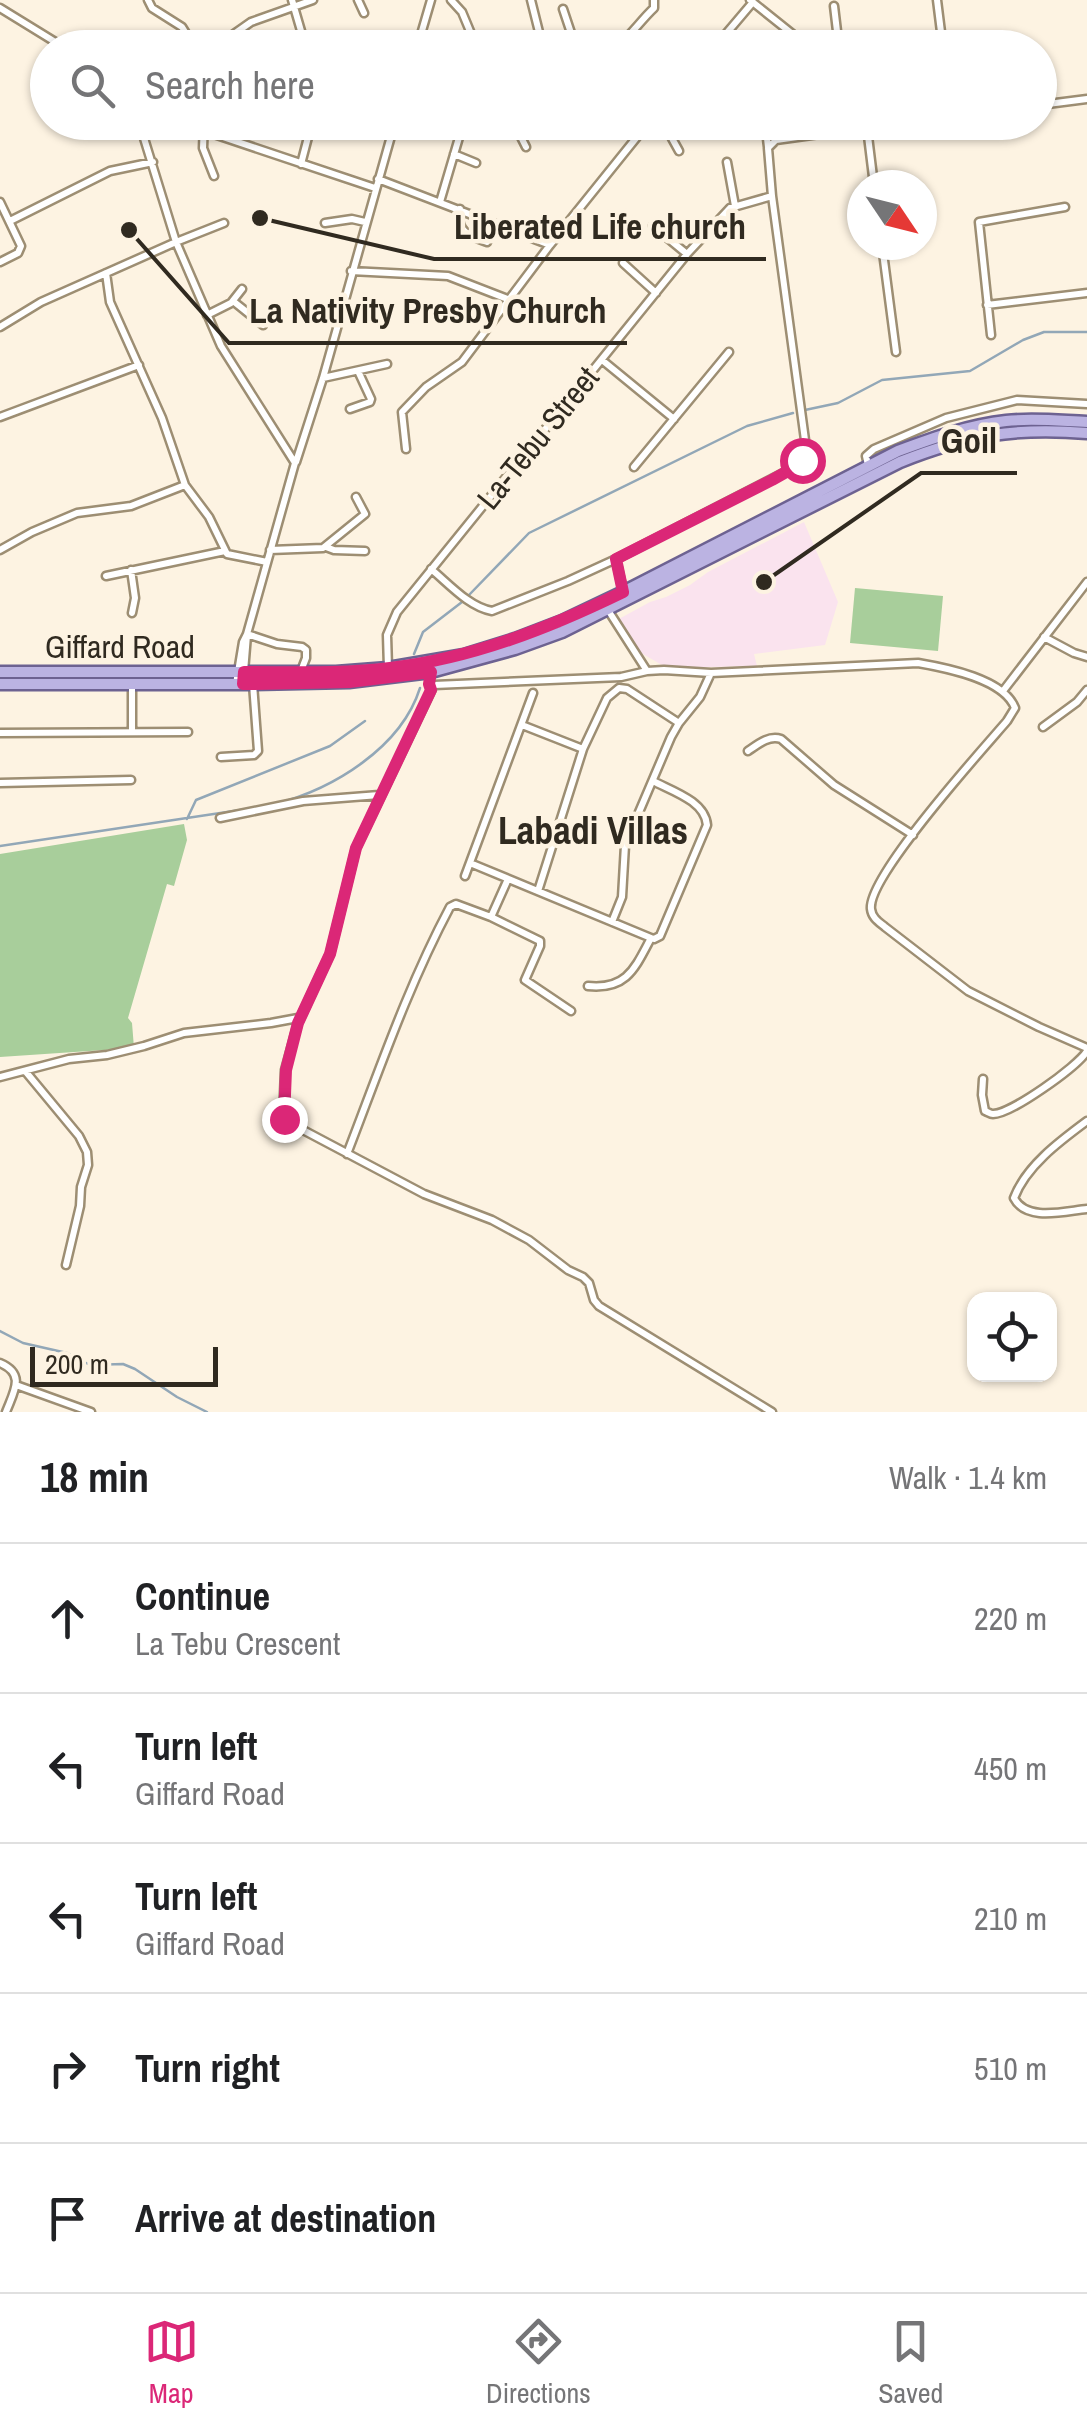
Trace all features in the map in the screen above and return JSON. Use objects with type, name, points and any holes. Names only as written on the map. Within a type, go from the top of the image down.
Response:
[{"type":"main road","name":"Giffard Road","points":[[0,684],[132,685],[243,679],[388,668],[464,654],[562,621],[868,466],[934,438],[1008,421],[1087,422]]},
{"type":"main road","name":"Giffard Road","points":[[0,672],[349,682],[431,672],[562,632],[900,462],[941,446],[1026,430],[1087,433]]},
{"type":"street","points":[[148,0],[152,8],[184,30]]},
{"type":"street","points":[[237,30],[293,4],[314,0]]},
{"type":"street","points":[[358,0],[364,12]]},
{"type":"street","points":[[422,30],[431,0]]},
{"type":"street","points":[[451,0],[462,12],[469,30]]},
{"type":"street","points":[[530,0],[538,30]]},
{"type":"street","points":[[634,30],[654,8],[654,0]]},
{"type":"street","points":[[938,0],[941,30]]},
{"type":"street","points":[[729,30],[752,1],[788,30]]},
{"type":"street","points":[[293,4],[301,30]]},
{"type":"street","points":[[834,6],[837,30]]},
{"type":"street","points":[[0,8],[35,30]]},
{"type":"street","points":[[564,9],[570,30]]},
{"type":"street","points":[[1057,103],[1087,100]]},
{"type":"street","points":[[145,140],[176,242],[207,315],[235,372],[295,464]]},
{"type":"street","points":[[203,140],[214,176]]},
{"type":"street","points":[[228,140],[375,188]]},
{"type":"street","points":[[301,164],[307,140]]},
{"type":"street","points":[[221,757],[258,752],[243,679],[247,634],[390,140]]},
{"type":"street","points":[[440,202],[458,140]]},
{"type":"street","points":[[522,140],[526,147]]},
{"type":"street","points":[[406,449],[402,412],[426,387],[462,362],[633,140]]},
{"type":"street","points":[[673,140],[679,150]]},
{"type":"street","points":[[432,569],[474,604],[492,611],[616,559],[772,480],[802,460],[805,440],[767,140]]},
{"type":"street","points":[[768,148],[776,140]]},
{"type":"street","points":[[868,140],[872,170]]},
{"type":"street","points":[[454,154],[476,163]]},
{"type":"street","points":[[10,221],[110,172],[152,162]]},
{"type":"street","points":[[727,162],[735,206]]},
{"type":"street","points":[[378,178],[550,245]]},
{"type":"street","name":"La-Tebu Street","points":[[388,668],[388,628],[396,612],[687,254],[735,206],[772,196]]},
{"type":"street","points":[[0,202],[21,250],[0,262]]},
{"type":"street","points":[[991,334],[979,222],[1066,207]]},
{"type":"street","points":[[460,209],[459,224],[465,234],[488,242]]},
{"type":"street","points":[[325,223],[352,219],[365,222]]},
{"type":"street","points":[[0,327],[41,302],[224,223]]},
{"type":"street","points":[[654,226],[687,254]]},
{"type":"street","points":[[884,260],[896,352]]},
{"type":"street","points":[[623,263],[656,293]]},
{"type":"street","points":[[351,271],[448,276],[510,300]]},
{"type":"street","points":[[106,273],[110,302],[162,418],[185,486],[210,517],[225,552],[267,562]]},
{"type":"street","points":[[207,315],[232,302],[242,289]]},
{"type":"street","points":[[987,305],[1087,292]]},
{"type":"street","points":[[232,302],[263,325]]},
{"type":"street","points":[[634,467],[729,352]]},
{"type":"street","points":[[602,360],[675,420]]},
{"type":"street","points":[[323,378],[387,364]]},
{"type":"street","points":[[0,417],[139,365]]},
{"type":"street","points":[[350,409],[371,399],[358,371]]},
{"type":"street","points":[[868,466],[866,456],[874,450],[946,418],[1018,400],[1087,404]]},
{"type":"street","points":[[0,550],[76,514],[131,506],[185,486]]},
{"type":"street","points":[[270,550],[325,546],[366,514],[356,497]]},
{"type":"street","points":[[325,546],[365,551]]},
{"type":"street","points":[[106,576],[225,552]]},
{"type":"street","points":[[616,559],[623,592]]},
{"type":"street","points":[[131,570],[135,598],[132,613]]},
{"type":"street","points":[[1003,691],[1087,582]]},
{"type":"street","points":[[608,610],[647,671]]},
{"type":"street","points":[[247,634],[302,647],[306,658],[301,672]]},
{"type":"street","points":[[1044,638],[1087,657]]},
{"type":"street","points":[[772,1412],[599,1306],[590,1283],[539,1246],[492,1220],[424,1194],[283,1117],[286,1070],[300,1018],[330,954],[352,861],[431,690],[437,683],[621,677],[664,670],[711,673],[918,662],[1003,691],[1011,697],[1015,708],[912,835],[872,901],[871,910],[874,918],[968,991],[1087,1050],[1063,1075],[1014,1107],[993,1114],[985,1111],[983,1080]]},
{"type":"street","points":[[431,672],[431,690]]},
{"type":"street","points":[[612,922],[622,896],[625,845],[679,722],[702,694],[711,673]]},
{"type":"street","points":[[132,685],[132,732]]},
{"type":"street","points":[[538,891],[583,750],[607,698],[620,688],[626,689],[679,722]]},
{"type":"street","points":[[1043,727],[1087,690]]},
{"type":"street","points":[[465,876],[532,693]]},
{"type":"street","points":[[522,725],[583,750]]},
{"type":"street","points":[[0,733],[188,732]]},
{"type":"street","points":[[748,751],[762,741],[781,738],[834,785],[912,835]]},
{"type":"street","points":[[0,782],[131,780]]},
{"type":"street","points":[[470,863],[654,939],[660,936],[707,825],[700,807],[653,781]]},
{"type":"street","points":[[220,818],[303,802],[380,795]]},
{"type":"street","points":[[491,916],[508,880]]},
{"type":"street","points":[[347,1154],[388,1044],[450,907],[456,904],[491,916],[540,941],[525,980],[571,1011]]},
{"type":"street","points":[[588,986],[605,988],[630,976],[651,938]]},
{"type":"street","points":[[0,1077],[184,1034],[300,1018]]},
{"type":"street","points":[[26,1072],[79,1136],[87,1152],[88,1165],[66,1265]]},
{"type":"street","points":[[1087,1121],[1034,1166],[1014,1198],[1019,1207],[1029,1212],[1087,1209]]},
{"type":"street","points":[[0,1363],[12,1368],[16,1375],[6,1412]]},
{"type":"street","points":[[16,1385],[91,1412]]},
{"type":"shaded area","points":[[804,522],[838,602],[825,645],[754,654],[757,666],[667,668],[636,650],[617,620]]},
{"type":"green space","points":[[855,588],[943,596],[938,651],[850,643]]},
{"type":"green space","points":[[184,824],[187,840],[174,886],[167,884],[128,1018],[134,1048],[0,1057],[0,854]]},
{"type":"waterway","points":[[805,410],[838,403],[882,380],[970,371],[1044,332],[1087,332]]},
{"type":"waterway","points":[[469,595],[529,533],[747,426],[793,413]]},
{"type":"waterway","points":[[414,654],[423,632],[462,602]]},
{"type":"waterway","points":[[275,804],[319,788],[362,763],[397,729],[420,688]]},
{"type":"waterway","points":[[187,819],[196,800],[330,746],[365,721]]},
{"type":"waterway","points":[[0,846],[247,809]]},
{"type":"waterway","points":[[0,1331],[23,1343],[67,1353],[90,1365],[123,1364],[207,1412]]},
{"type":"place","name":"Liberated Life church","points":[[260,218]]},
{"type":"place","name":"La Nativity Presby Church","points":[[129,230]]},
{"type":"place","name":"Goil","points":[[764,582]]},
{"type":"district","name":"Labadi Villas","points":[[593,831]]},
{"type":"route","points":[[284,1119],[286,1070],[300,1018],[330,954],[356,848],[431,690],[431,672],[320,684],[243,684],[244,672],[388,668],[514,640],[623,592],[616,559],[772,480],[802,460]]}]
